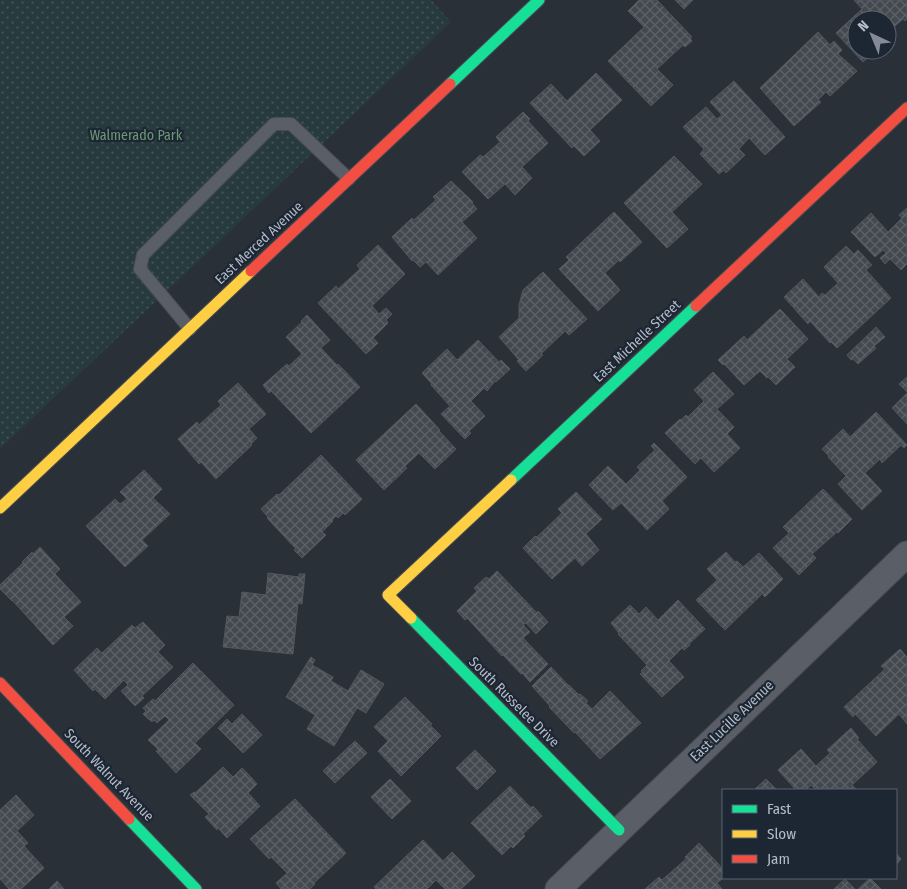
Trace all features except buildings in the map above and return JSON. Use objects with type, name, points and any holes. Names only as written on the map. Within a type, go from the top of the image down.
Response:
[{"type":"street","name":"East Merced Avenue","points":[[0,508],[538,0]]},
{"type":"street","name":"East Michelle Street","points":[[388,595],[907,108]]},
{"type":"street","name":"East Lucille Avenue","points":[[558,889],[907,554]]},
{"type":"street","name":"South Russelee Drive","points":[[388,595],[619,830]]},
{"type":"street","name":"South Walnut Avenue","points":[[0,683],[196,889]]},
{"type":"lane","points":[[190,329],[140,269],[142,255],[274,124],[291,124],[349,179]]},
{"type":"green space","name":"Walmerado Park","points":[[0,0],[431,0],[451,22],[0,449]]},
{"type":"traffic: fast","points":[[450,84],[539,0]]},
{"type":"traffic: fast","points":[[511,480],[696,306]]},
{"type":"traffic: fast","points":[[411,618],[619,830]]},
{"type":"traffic: fast","points":[[129,819],[196,889]]},
{"type":"traffic: slow","points":[[0,508],[251,271]]},
{"type":"traffic: slow","points":[[411,618],[388,595],[511,480]]},
{"type":"traffic: jam","points":[[251,271],[450,84]]},
{"type":"traffic: jam","points":[[696,306],[907,108]]},
{"type":"traffic: jam","points":[[0,683],[129,819]]}]
